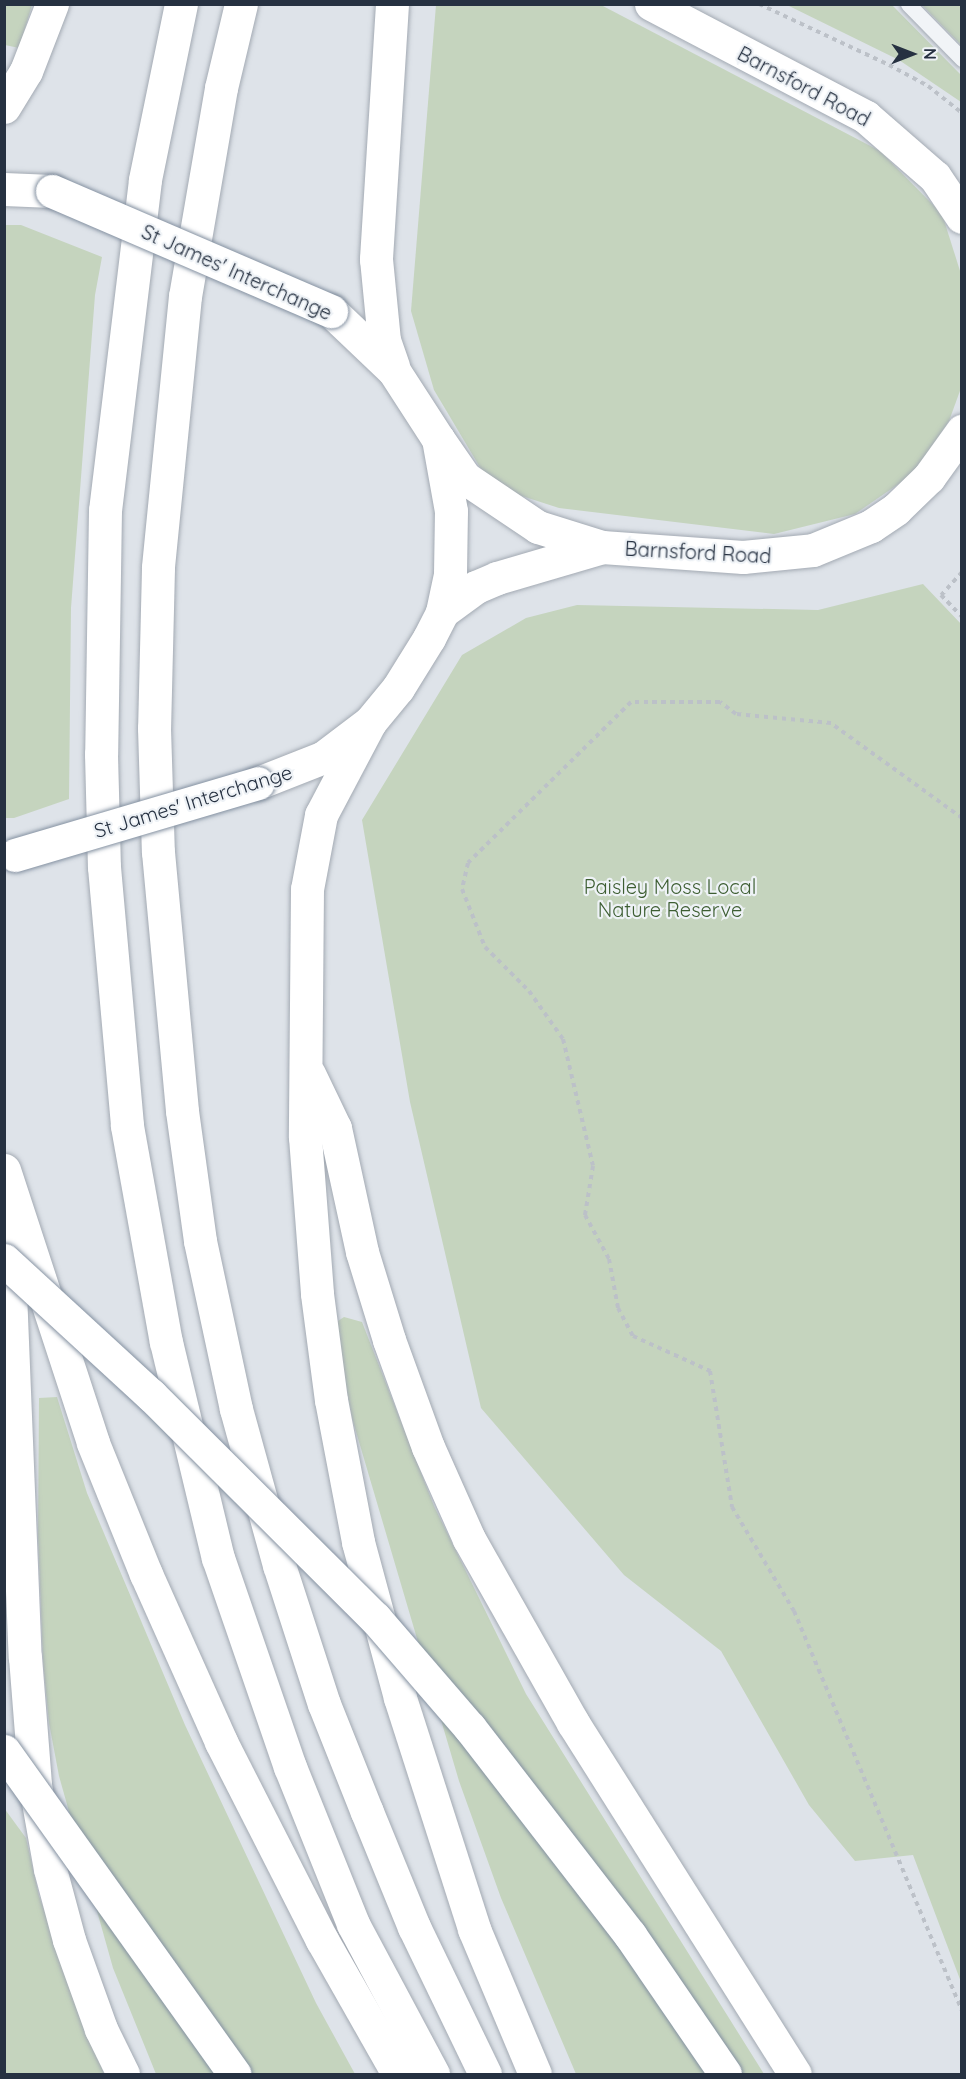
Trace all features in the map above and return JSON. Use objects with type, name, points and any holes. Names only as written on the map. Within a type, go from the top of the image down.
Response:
[{"type":"main road","points":[[4,107],[26,71],[52,4]]},
{"type":"main road","points":[[182,4],[143,191],[105,510],[101,754],[104,867],[127,1126],[165,1342],[218,1558],[290,1767],[353,1924],[433,2074]]},
{"type":"main road","points":[[241,4],[221,88],[185,296],[158,568],[154,728],[158,852],[182,1111],[205,1264],[236,1409],[279,1565],[324,1704],[367,1812],[414,1927],[485,2074]]},
{"type":"main road","points":[[392,4],[375,259],[384,340],[394,370]]},
{"type":"main road","name":"Barnsford Road","points":[[651,4],[866,117],[935,177],[962,217]]},
{"type":"main road","name":"St James' Interchange","points":[[4,189],[52,191],[331,311],[394,370],[438,439],[449,487],[453,536],[442,612],[415,664],[370,722],[324,757],[258,783],[10,855]]},
{"type":"main road","name":"Barnsford Road","points":[[438,439],[465,478],[509,511],[538,527],[602,547],[743,558],[813,550],[844,540],[896,510],[929,477],[962,431]]},
{"type":"main road","name":"Barnsford Road","points":[[442,612],[476,587],[497,578],[602,547]]},
{"type":"main road","points":[[370,722],[321,816],[307,889],[304,1065],[309,1217],[317,1294],[331,1400],[358,1542],[400,1698],[445,1845],[474,1929],[536,2074]]},
{"type":"main road","points":[[304,1065],[334,1128],[362,1252],[389,1340],[428,1448],[469,1539],[573,1723],[795,2074]]},
{"type":"main road","points":[[5,1172],[25,1657],[35,1785],[50,1869],[69,1940],[101,2029],[123,2074]]},
{"type":"main road","points":[[5,1172],[93,1443],[146,1574],[222,1742],[322,1940],[398,2074]]},
{"type":"main road","points":[[4,1260],[151,1395],[375,1618],[470,1728],[623,1926],[725,2074]]},
{"type":"main road","points":[[4,1750],[234,2074]]},
{"type":"lane","points":[[908,4],[962,59]]},
{"type":"path","points":[[759,4],[889,65],[928,86],[962,113]]},
{"type":"path","points":[[962,572],[941,595],[962,617]]},
{"type":"path","points":[[962,818],[831,723],[736,714],[720,702],[631,702],[468,863],[462,889],[485,947],[529,991],[563,1039],[593,1166],[585,1215],[609,1259],[618,1308],[633,1336],[710,1371],[732,1507],[794,1611],[962,2010]]},
{"type":"green space","points":[[5,5],[32,5],[19,48],[5,45]]},
{"type":"green space","points":[[436,5],[601,5],[880,151],[942,214],[961,274],[961,388],[949,421],[913,474],[855,514],[774,534],[559,508],[491,486],[434,390],[411,311]]},
{"type":"green space","points":[[787,5],[892,5],[961,75],[961,102],[899,60]]},
{"type":"green space","points":[[922,5],[961,5],[961,45]]},
{"type":"green space","points":[[5,225],[21,225],[102,257],[95,295],[71,608],[69,799],[14,818],[4,818]]},
{"type":"green space","name":"Paisley Moss Local Nature Reserve","points":[[923,584],[962,625],[961,1982],[913,1855],[855,1861],[809,1805],[721,1651],[624,1575],[481,1408],[410,1102],[362,820],[462,655],[526,618],[577,605],[818,610]]},
{"type":"green space","points":[[344,1317],[362,1322],[434,1506],[526,1694],[764,2074],[576,2074],[501,1898],[459,1781],[352,1418],[336,1332],[338,1321]]},
{"type":"green space","points":[[57,1397],[87,1493],[185,1725],[316,2003],[355,2074],[156,2074],[113,1968],[59,1776],[49,1723],[43,1661],[38,1535],[39,1398]]},
{"type":"green space","points":[[4,1808],[26,1838],[39,1896],[104,2074],[5,2074]]}]
